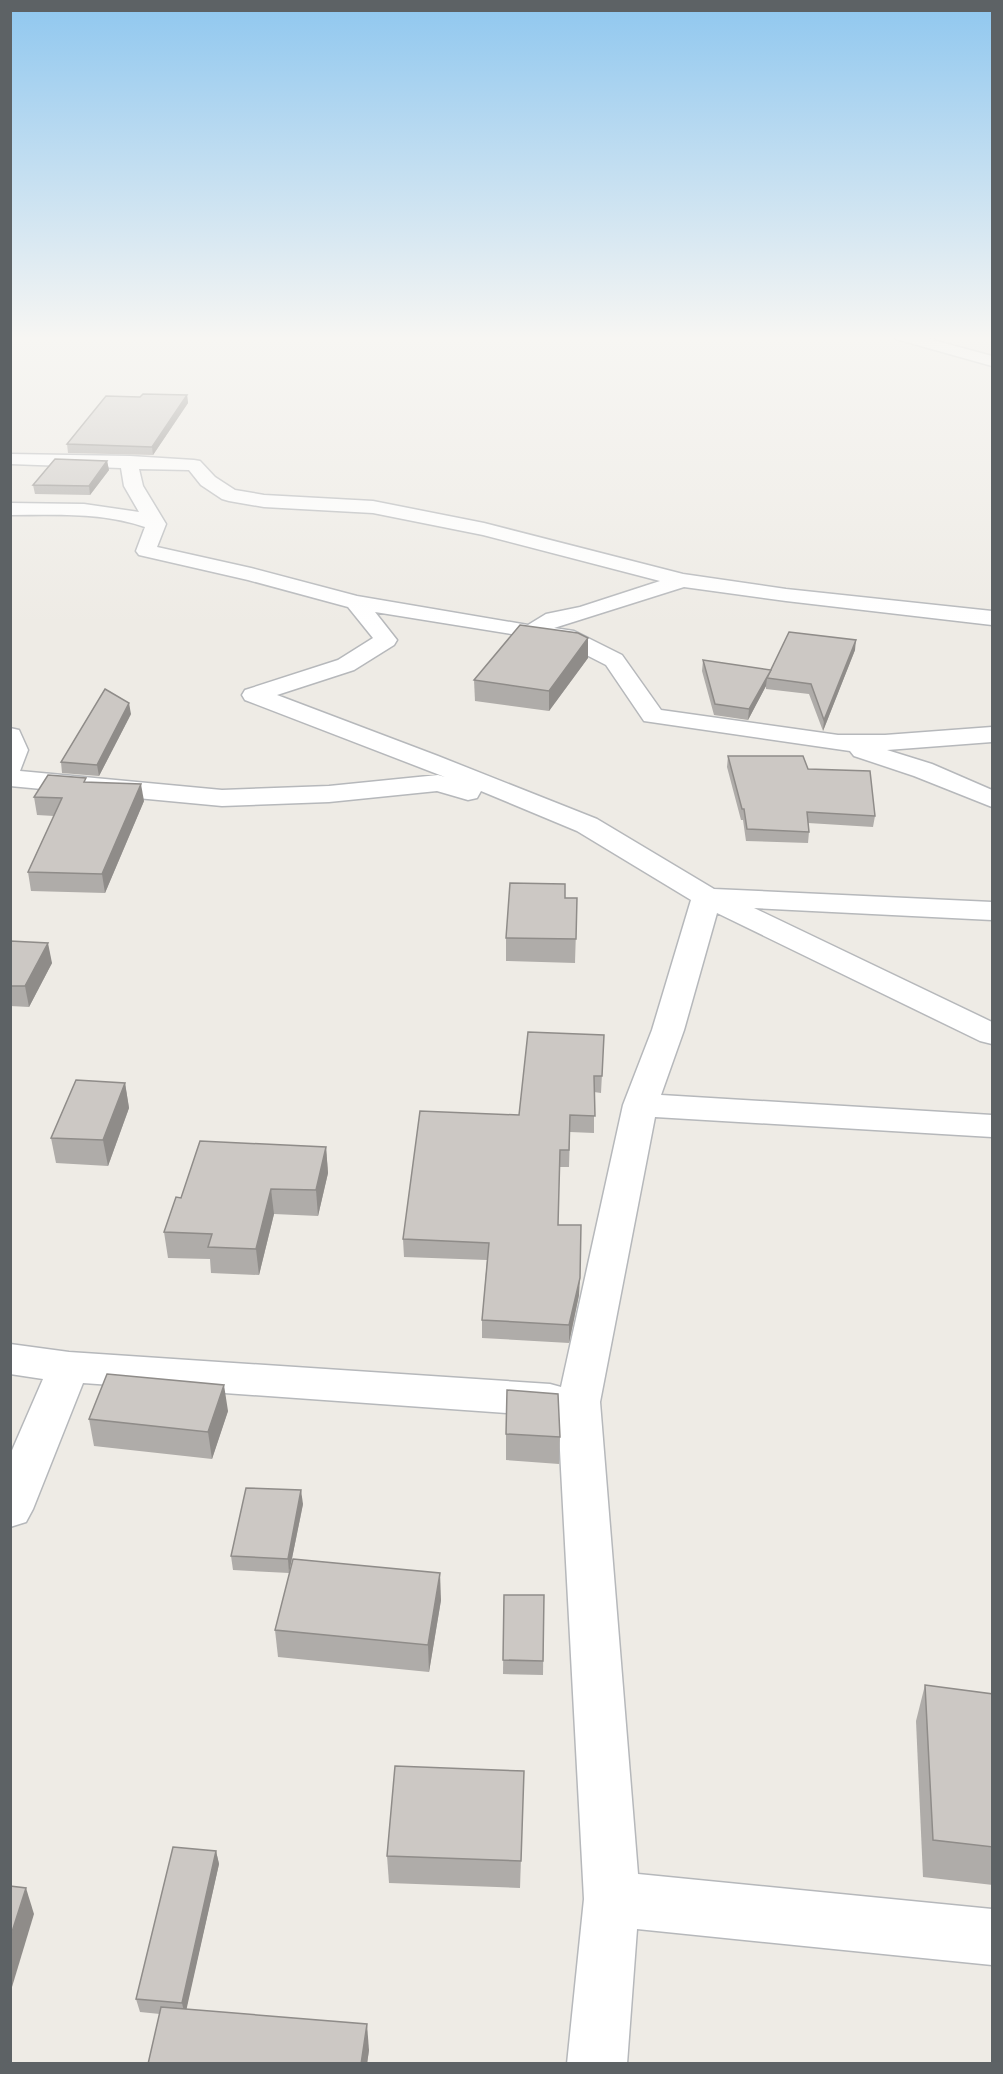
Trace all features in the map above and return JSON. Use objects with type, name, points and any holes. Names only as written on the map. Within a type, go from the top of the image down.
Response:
[{"type":"street","points":[[10,459],[130,461],[194,465],[208,481],[229,495],[264,501],[373,507],[484,529],[683,580],[786,595],[993,618]]},
{"type":"street","points":[[130,461],[129,472],[132,487],[143,500],[156,524],[146,551],[251,574],[356,602],[566,636],[614,660],[652,716],[838,743],[885,743],[993,734]]},
{"type":"street","points":[[10,509],[84,510],[129,515],[156,524]]},
{"type":"street","points":[[532,632],[554,619],[586,612],[683,580]]},
{"type":"street","points":[[356,602],[386,640],[346,665],[254,695],[429,761],[587,825],[707,897],[993,1034]]},
{"type":"street","points":[[10,735],[15,750],[10,766]]},
{"type":"street","points":[[838,743],[923,770],[993,799]]},
{"type":"street","points":[[10,778],[222,798],[329,794],[438,783],[587,825]]},
{"type":"street","points":[[707,897],[993,912]]},
{"type":"street","points":[[597,2064],[612,1899],[579,1402],[640,1106],[668,1030],[707,897]]},
{"type":"street","points":[[640,1106],[993,1126]]},
{"type":"street","points":[[10,1359],[69,1367],[579,1402]]},
{"type":"street","points":[[10,1509],[69,1367]]},
{"type":"street","points":[[612,1899],[993,1937]]},
{"type":"building","points":[[76,433],[162,433],[152,447],[67,444]]},
{"type":"building","points":[[55,459],[107,461],[89,486],[33,485]]},
{"type":"building","points":[[520,625],[578,633],[588,638],[549,691],[474,680]]},
{"type":"building","points":[[789,632],[856,640],[824,720],[811,684],[767,678]]},
{"type":"building","points":[[703,660],[771,670],[749,709],[715,704]]},
{"type":"building","points":[[105,689],[129,703],[97,765],[61,762]]},
{"type":"building","points":[[728,756],[803,756],[808,769],[870,771],[875,816],[807,812],[809,832],[747,829],[744,809],[742,809]]},
{"type":"building","points":[[48,775],[86,778],[84,782],[141,784],[102,874],[28,872],[62,798],[34,797]]},
{"type":"building","points":[[510,883],[565,884],[565,898],[577,898],[576,939],[506,938]]},
{"type":"building","points":[[10,941],[48,943],[25,986],[10,986]]},
{"type":"building","points":[[528,1032],[604,1035],[602,1076],[594,1076],[595,1116],[570,1115],[569,1150],[560,1150],[558,1225],[581,1225],[580,1278],[569,1325],[482,1320],[489,1243],[403,1239],[420,1111],[519,1115]]},
{"type":"building","points":[[76,1080],[125,1083],[103,1140],[51,1138]]},
{"type":"building","points":[[200,1141],[326,1147],[316,1190],[271,1189],[256,1249],[208,1247],[212,1234],[164,1232],[176,1197],[181,1198]]},
{"type":"building","points":[[107,1374],[224,1385],[208,1432],[89,1419]]},
{"type":"building","points":[[507,1390],[558,1394],[560,1437],[506,1434]]},
{"type":"building","points":[[246,1488],[301,1490],[288,1559],[231,1556]]},
{"type":"building","points":[[293,1559],[440,1573],[428,1645],[275,1630]]},
{"type":"building","points":[[504,1595],[544,1595],[543,1661],[503,1660]]},
{"type":"building","points":[[925,1685],[993,1694],[993,1847],[933,1840]]},
{"type":"building","points":[[395,1766],[524,1771],[521,1861],[387,1856]]},
{"type":"building","points":[[173,1847],[216,1851],[182,2003],[136,1999]]},
{"type":"building","points":[[10,1886],[26,1888],[10,1938]]},
{"type":"building","points":[[161,2007],[367,2024],[361,2064],[148,2064]]}]
